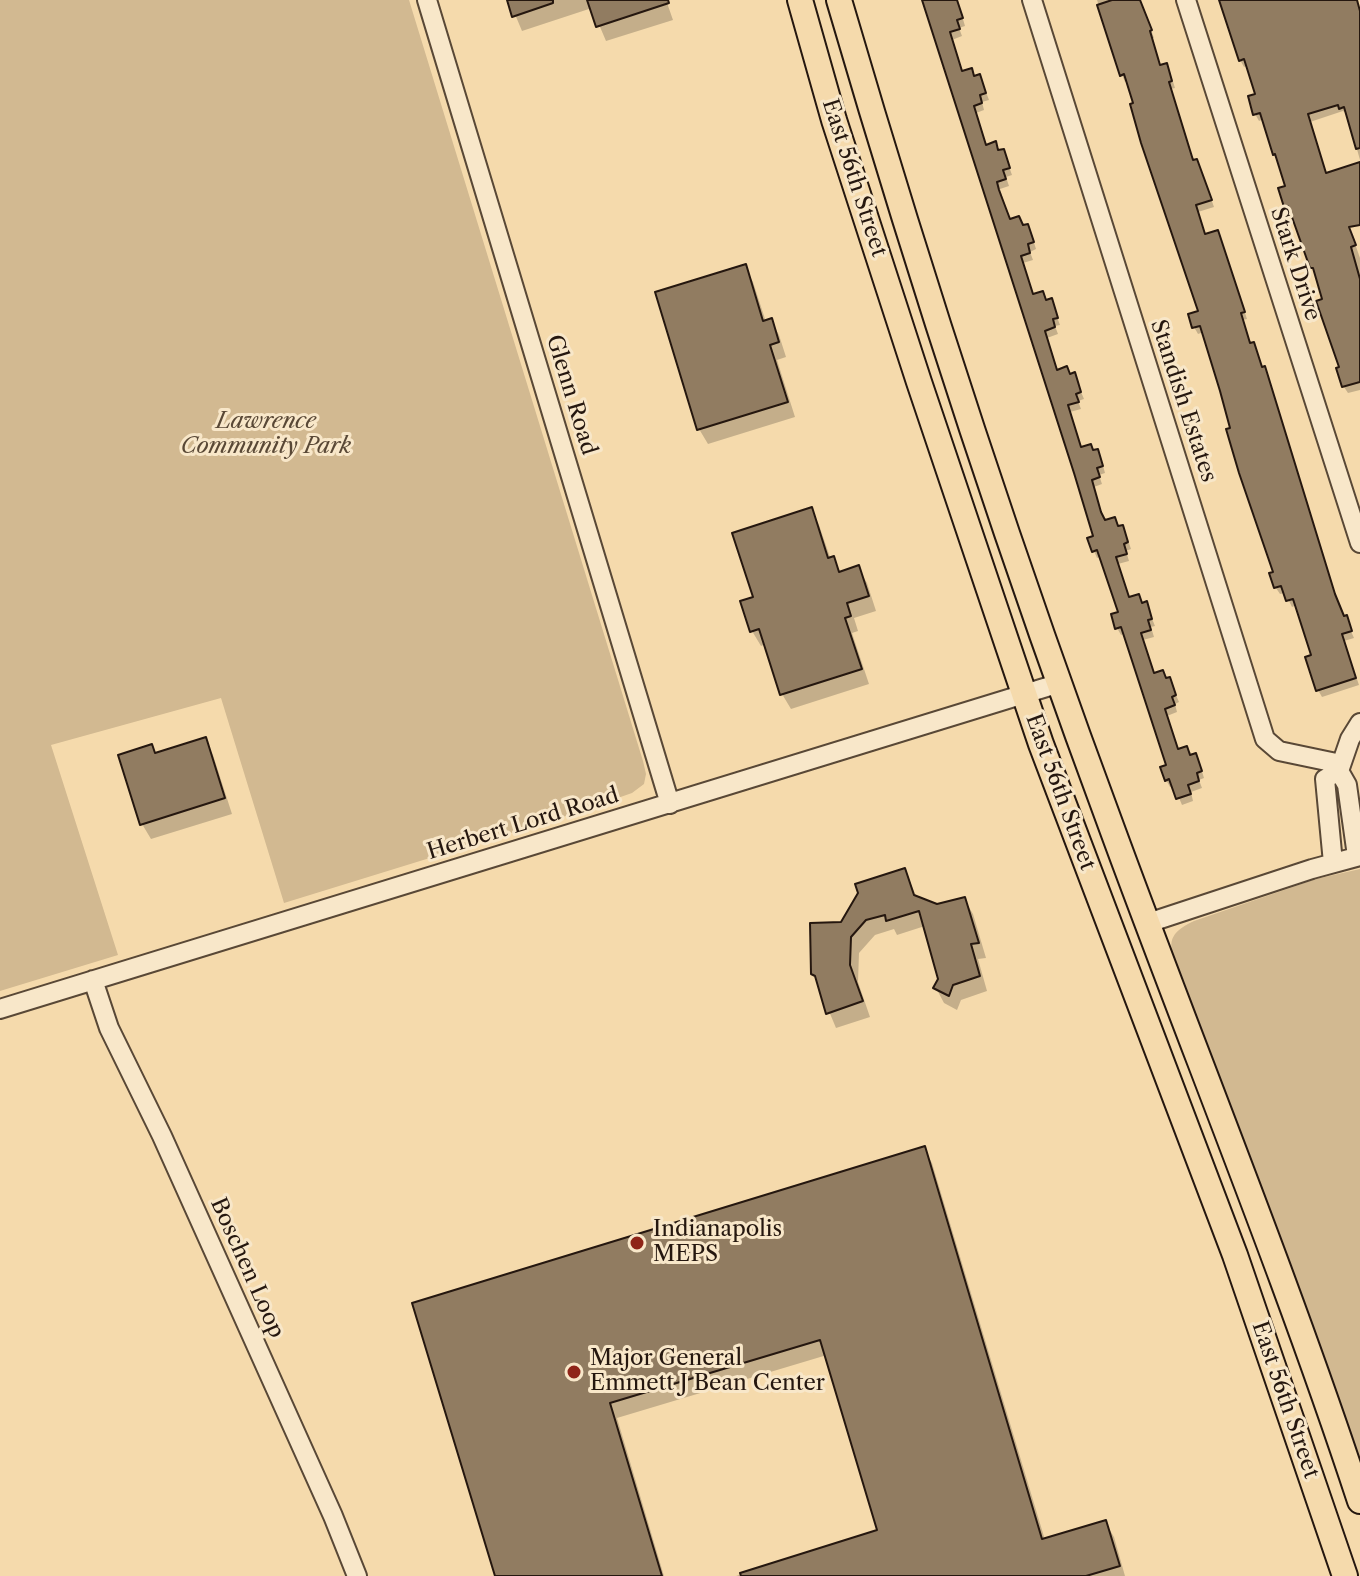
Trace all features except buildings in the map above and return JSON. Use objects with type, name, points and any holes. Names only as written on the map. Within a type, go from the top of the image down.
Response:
[{"type":"main road","name":"East 56th Street","points":[[800,0],[834,120],[1025,696],[1077,844],[1235,1255],[1345,1576]]},
{"type":"main road","name":"East 56th Street","points":[[839,0],[931,299],[1060,683],[1293,1303],[1360,1501]]},
{"type":"street","name":"Glenn Road","points":[[427,0],[670,804]]},
{"type":"street","name":"Standish Estates","points":[[1032,0],[1265,739],[1279,751],[1340,768]]},
{"type":"street","name":"Stark Drive","points":[[1186,0],[1360,543]]},
{"type":"street","name":"Herbert Lord Road","points":[[0,1009],[1060,683]]},
{"type":"street","points":[[1333,863],[1325,779],[1340,768],[1350,739],[1360,723]]},
{"type":"street","points":[[1148,923],[1359,856],[1347,785],[1340,768]]},
{"type":"street","name":"Boschen Loop","points":[[93,980],[109,1028],[162,1136],[357,1576]]},
{"type":"green space","name":"Lawrence Community Park","points":[[0,0],[409,0],[643,761],[646,774],[644,784],[632,793],[569,815],[284,903],[221,698],[51,745],[118,955],[0,991]]},
{"type":"green space","points":[[1360,869],[1360,1472],[1171,946],[1176,933],[1194,921],[1316,879]]},
{"type":"place","name":"Indianapolis MEPS","points":[[637,1243]]},
{"type":"place","name":"Major General Emmett J Bean Center","points":[[574,1372]]}]
